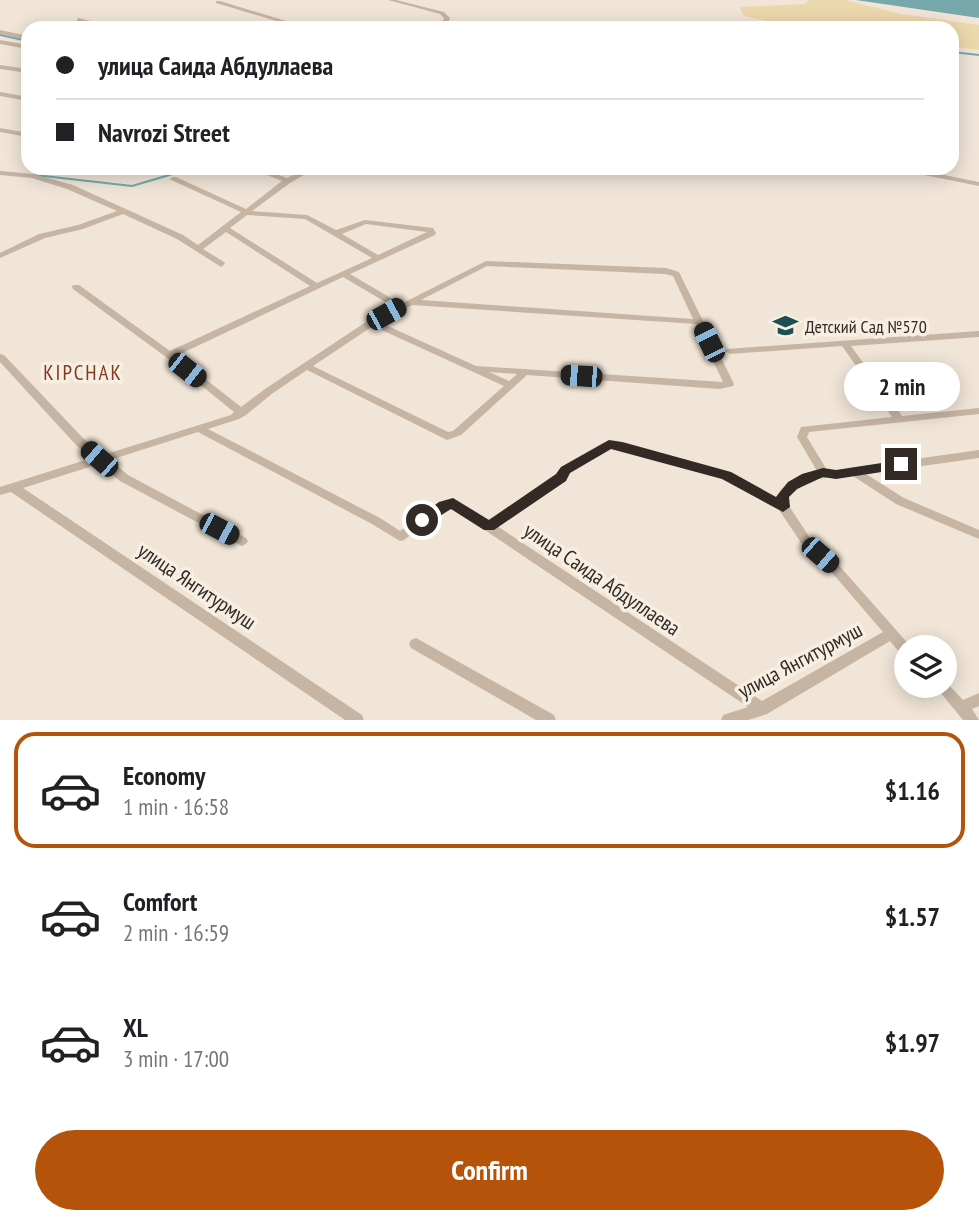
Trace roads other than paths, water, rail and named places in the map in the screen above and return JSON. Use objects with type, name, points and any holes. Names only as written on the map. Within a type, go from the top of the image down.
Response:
[{"type":"street","points":[[390,0],[442,13],[447,18],[446,21]]},
{"type":"street","points":[[218,2],[282,21]]},
{"type":"street","points":[[79,20],[83,21]]},
{"type":"street","points":[[0,32],[21,36]]},
{"type":"street","points":[[0,40],[21,45]]},
{"type":"street","points":[[0,67],[21,70]]},
{"type":"street","points":[[0,94],[21,98]]},
{"type":"street","points":[[0,130],[21,134]]},
{"type":"street","points":[[0,173],[48,180],[79,191],[121,212],[163,228],[221,264]]},
{"type":"street","points":[[272,175],[287,181]]},
{"type":"street","points":[[199,248],[299,175]]},
{"type":"street","points":[[934,175],[979,184]]},
{"type":"street","points":[[173,179],[249,212],[300,215],[378,258]]},
{"type":"street","points":[[0,256],[43,236],[96,222],[121,212]]},
{"type":"street","points":[[169,355],[431,231],[365,222],[336,233]]},
{"type":"street","points":[[227,229],[317,287]]},
{"type":"street","points":[[7,489],[200,429],[242,413],[372,322],[493,261],[666,271],[679,278],[728,380],[725,386],[471,368]]},
{"type":"street","points":[[344,274],[404,304],[700,322]]},
{"type":"street","points":[[76,287],[242,413]]},
{"type":"street","points":[[372,322],[510,385]]},
{"type":"street","points":[[730,351],[979,334]]},
{"type":"street","points":[[844,343],[898,418]]},
{"type":"street","points":[[1,357],[46,408],[99,459],[124,478],[242,541]]},
{"type":"street","points":[[306,366],[447,436],[457,433],[525,372]]},
{"type":"street","points":[[823,472],[802,437],[805,429],[979,411]]},
{"type":"street","name":"улица Саида Абдуллаева","points":[[200,429],[376,521],[400,537],[448,503],[458,506],[762,709]]},
{"type":"street","points":[[489,526],[561,477],[565,470],[609,445],[622,446],[726,475],[783,507],[808,544],[832,565],[894,637]]},
{"type":"street","points":[[783,507],[782,496],[792,485],[823,472],[836,474],[979,454]]},
{"type":"street","points":[[855,471],[900,501],[979,535]]},
{"type":"street","name":"улица Янгитурмуш","points":[[7,489],[357,720]]},
{"type":"street","name":"улица Янгитурмуш","points":[[728,720],[762,709],[891,634]]},
{"type":"street","points":[[416,644],[549,720]]},
{"type":"street","points":[[953,698],[972,720]]},
{"type":"street","points":[[962,707],[979,699]]},
{"type":"water","points":[[856,0],[979,0],[979,18]]},
{"type":"waterway","points":[[0,35],[21,40]]},
{"type":"waterway","points":[[959,53],[979,55]]},
{"type":"waterway","points":[[35,175],[132,186],[169,175]]},
{"type":"place","name":"Детский Сад №570","points":[[785,326]]},
{"type":"district","name":"KIPCHAK","points":[[83,372]]}]
